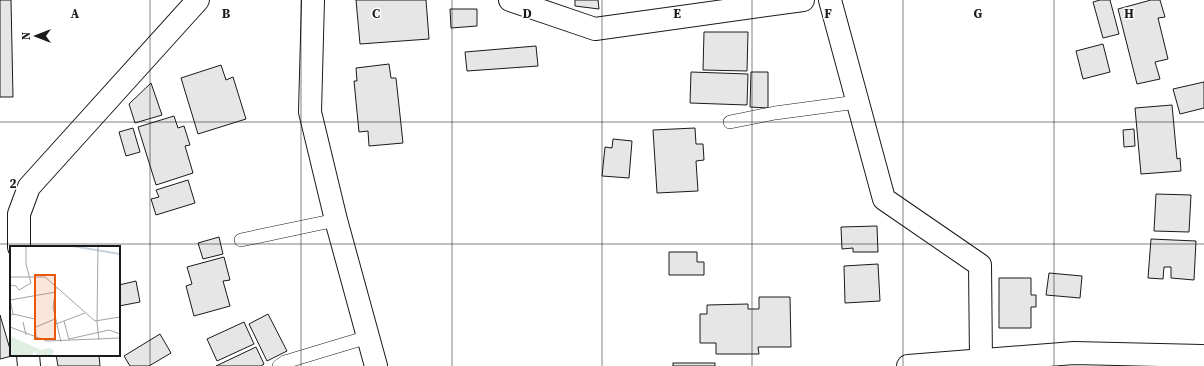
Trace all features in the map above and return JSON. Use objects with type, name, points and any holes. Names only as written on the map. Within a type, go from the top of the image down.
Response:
[{"type":"street","points":[[19,246],[19,214],[29,187],[198,0]]},
{"type":"street","points":[[313,0],[310,112],[336,220],[376,366]]},
{"type":"street","points":[[510,0],[595,30],[803,0]]},
{"type":"street","points":[[830,0],[884,199],[980,265],[981,360]]},
{"type":"street","points":[[908,366],[1074,353],[1202,357]]},
{"type":"street","points":[[28,356],[29,366]]},
{"type":"lane","points":[[730,122],[775,113],[858,102]]},
{"type":"lane","points":[[241,240],[336,220]]},
{"type":"lane","points":[[279,366],[285,362],[368,336]]},
{"type":"building","points":[[0,0],[11,0],[13,97],[0,97]]},
{"type":"building","points":[[356,0],[426,0],[429,39],[360,44]]},
{"type":"building","points":[[575,0],[598,0],[599,9],[575,6]]},
{"type":"building","points":[[1110,0],[1119,34],[1103,38],[1093,2]]},
{"type":"building","points":[[1151,0],[1160,0],[1165,17],[1158,18],[1168,59],[1155,62],[1160,79],[1137,84],[1118,9]]},
{"type":"building","points":[[450,9],[477,9],[477,26],[451,28]]},
{"type":"building","points":[[704,32],[748,32],[747,71],[703,70]]},
{"type":"building","points":[[1103,44],[1110,72],[1083,79],[1076,51]]},
{"type":"building","points":[[536,46],[538,66],[467,71],[465,52]]},
{"type":"building","points":[[389,64],[391,78],[396,78],[403,143],[369,146],[368,131],[359,132],[354,81],[357,81],[356,68]]},
{"type":"building","points":[[221,65],[226,80],[233,77],[246,119],[198,134],[181,78]]},
{"type":"building","points":[[691,72],[748,74],[747,105],[690,103]]},
{"type":"building","points":[[751,72],[768,72],[768,108],[750,107]]},
{"type":"building","points":[[1204,82],[1204,108],[1180,114],[1173,89]]},
{"type":"building","points":[[151,83],[162,115],[135,123],[129,104]]},
{"type":"building","points":[[1172,105],[1177,159],[1180,158],[1181,171],[1141,174],[1135,108]]},
{"type":"building","points":[[174,116],[178,128],[184,126],[190,145],[185,146],[193,173],[156,185],[138,127]]},
{"type":"building","points":[[133,128],[140,152],[126,156],[119,132]]},
{"type":"building","points":[[695,128],[696,144],[703,144],[704,160],[696,161],[698,191],[657,193],[653,130]]},
{"type":"building","points":[[1134,129],[1135,146],[1124,147],[1123,130]]},
{"type":"building","points":[[613,139],[632,141],[629,178],[602,176],[605,147],[612,148]]},
{"type":"building","points":[[188,180],[195,203],[156,215],[151,199],[159,197],[156,190]]},
{"type":"building","points":[[1156,194],[1191,195],[1189,232],[1154,231]]},
{"type":"building","points":[[877,226],[878,252],[853,252],[853,248],[842,249],[841,227]]},
{"type":"building","points":[[219,237],[223,254],[203,259],[198,243]]},
{"type":"building","points":[[1151,239],[1196,241],[1194,280],[1171,278],[1171,267],[1164,267],[1163,279],[1148,278]]},
{"type":"building","points":[[669,252],[697,252],[697,262],[704,262],[704,275],[669,275]]},
{"type":"building","points":[[224,257],[230,280],[223,281],[230,306],[194,316],[186,286],[192,284],[187,267]]},
{"type":"building","points":[[878,264],[880,301],[845,303],[844,266]]},
{"type":"building","points":[[1049,273],[1082,276],[1080,298],[1046,295]]},
{"type":"building","points":[[999,278],[1031,278],[1031,295],[1036,295],[1036,307],[1031,307],[1031,328],[999,328]]},
{"type":"building","points":[[136,281],[140,302],[120,306],[120,285]]},
{"type":"building","points":[[759,297],[790,297],[791,347],[758,347],[759,354],[716,354],[716,343],[700,343],[700,314],[707,314],[707,305],[748,304],[748,309],[759,309]]},
{"type":"building","points":[[268,314],[287,351],[267,361],[249,324]]},
{"type":"building","points":[[0,315],[10,349],[10,356],[12,356],[0,359]]},
{"type":"building","points":[[244,322],[254,344],[217,361],[207,339]]},
{"type":"building","points":[[160,334],[171,353],[149,366],[130,366],[124,356]]},
{"type":"building","points":[[256,347],[264,364],[261,366],[216,366]]},
{"type":"building","points":[[56,356],[99,356],[100,366],[58,366]]},
{"type":"building","points":[[673,363],[715,363],[715,366],[673,366]]}]
